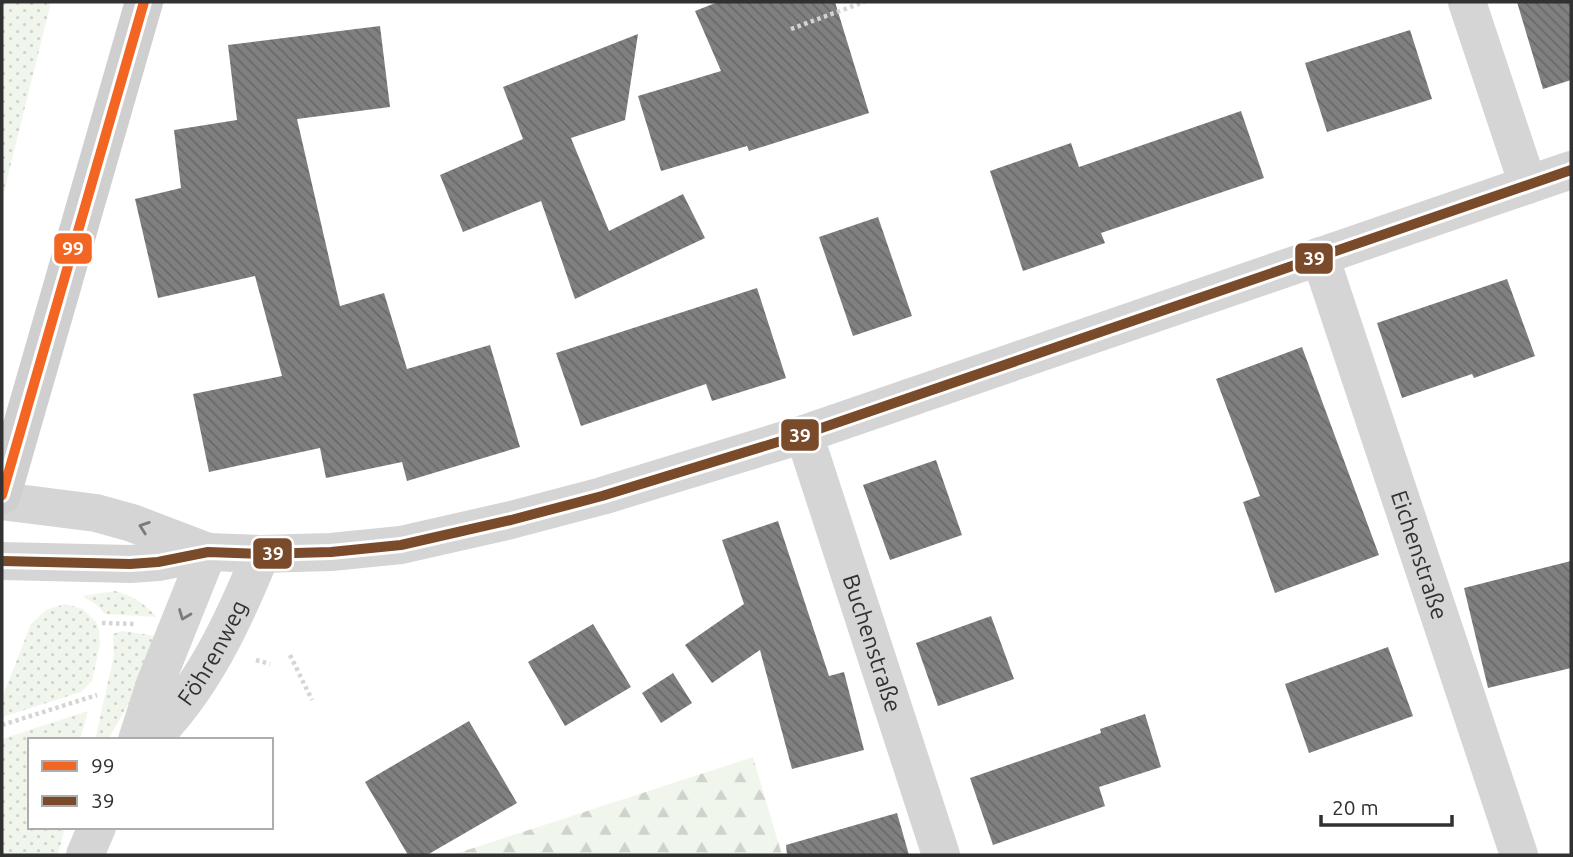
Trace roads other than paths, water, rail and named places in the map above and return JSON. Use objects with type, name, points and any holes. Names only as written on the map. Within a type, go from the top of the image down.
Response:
[{"type":"main road","points":[[2,495],[144,2]]},
{"type":"street","points":[[1467,2],[1528,185]]},
{"type":"street","points":[[2,561],[130,564],[158,562],[208,552],[331,552],[401,545],[447,536],[563,507],[803,434],[1571,170]]},
{"type":"street","name":"Eichenstraße","points":[[1320,256],[1519,855]]},
{"type":"street","name":"Buchenstraße","points":[[803,434],[941,855]]},
{"type":"street","points":[[2,501],[96,513],[208,552]]},
{"type":"street","name":"Föhrenweg","points":[[138,738],[155,684],[208,552]]},
{"type":"street","name":"Föhrenweg","points":[[152,738],[170,720],[210,661],[245,594],[261,554]]},
{"type":"street","points":[[85,855],[96,829]]}]
